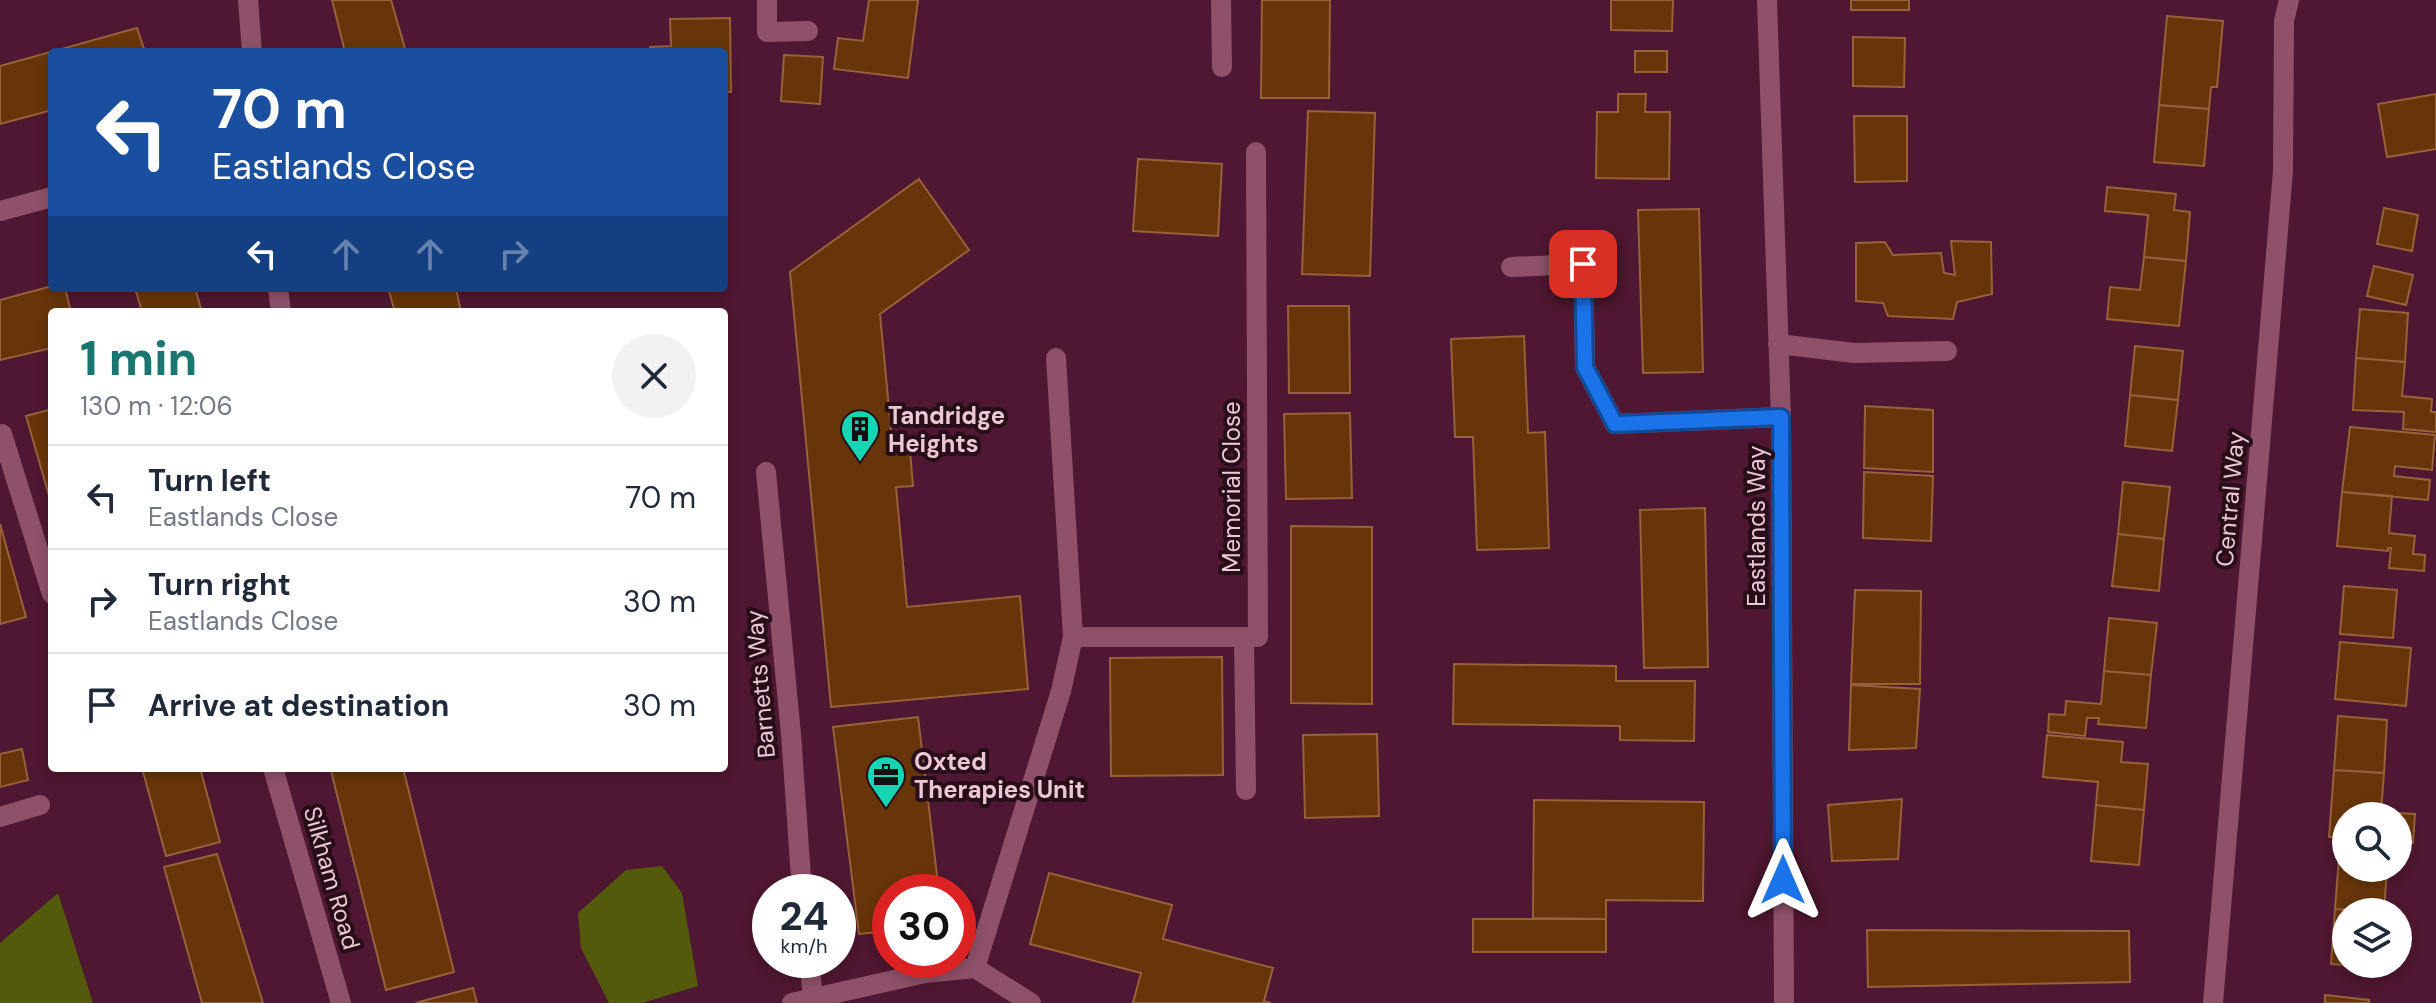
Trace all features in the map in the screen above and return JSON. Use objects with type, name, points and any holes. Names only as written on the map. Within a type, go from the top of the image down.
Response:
[{"type":"street","points":[[248,0],[252,48]]},
{"type":"street","points":[[767,0],[767,32],[808,31]]},
{"type":"street","points":[[1221,0],[1222,67]]},
{"type":"street","name":"Eastlands Way","points":[[1767,0],[1781,417],[1784,1003]]},
{"type":"street","name":"Central Way","points":[[2213,1003],[2283,171],[2284,21],[2289,0]]},
{"type":"street","name":"Memorial Close","points":[[1244,637],[1258,637],[1256,152]]},
{"type":"street","points":[[0,211],[48,198]]},
{"type":"street","points":[[1511,267],[1583,264],[1585,367],[1615,424],[1781,417]]},
{"type":"street","points":[[1778,344],[1854,353],[1947,351]]},
{"type":"street","points":[[976,965],[1061,691],[1073,637],[1056,358]]},
{"type":"street","points":[[2,434],[48,581]]},
{"type":"street","name":"Barnetts Way","points":[[766,472],[801,874]]},
{"type":"street","points":[[1073,637],[1244,637],[1246,790]]},
{"type":"street","name":"Silkham Road","points":[[274,772],[341,1003]]},
{"type":"street","points":[[0,817],[40,805]]},
{"type":"street","points":[[976,969],[1031,1003]]},
{"type":"street","points":[[811,978],[813,997]]},
{"type":"street","points":[[792,1003],[902,978]]},
{"type":"green space","points":[[662,866],[682,893],[698,986],[642,1003],[609,1003],[581,948],[578,913],[626,870]]},
{"type":"green space","points":[[58,893],[93,1003],[0,1003],[0,943]]},
{"type":"building","points":[[332,0],[391,0],[405,48],[344,48]]},
{"type":"building","points":[[869,0],[918,0],[908,78],[834,69],[838,38],[863,41]]},
{"type":"building","points":[[1262,0],[1330,0],[1329,98],[1261,98]]},
{"type":"building","points":[[1611,0],[1673,0],[1672,31],[1611,30]]},
{"type":"building","points":[[1851,0],[1909,0],[1909,10],[1851,10]]},
{"type":"building","points":[[2167,16],[2223,21],[2217,87],[2211,87],[2209,109],[2159,105]]},
{"type":"building","points":[[730,18],[731,92],[728,92],[728,48],[650,48],[671,46],[670,19]]},
{"type":"building","points":[[137,28],[144,48],[65,48]]},
{"type":"building","points":[[1853,37],[1905,38],[1904,87],[1853,86]]},
{"type":"building","points":[[1635,51],[1667,51],[1667,72],[1635,72]]},
{"type":"building","points":[[48,53],[48,111],[0,124],[0,66]]},
{"type":"building","points":[[784,55],[823,57],[820,104],[781,101]]},
{"type":"building","points":[[1618,94],[1646,94],[1645,112],[1670,112],[1669,179],[1596,178],[1597,112],[1618,112]]},
{"type":"building","points":[[2436,94],[2436,149],[2387,157],[2378,104]]},
{"type":"building","points":[[2159,105],[2209,109],[2204,166],[2154,162]]},
{"type":"building","points":[[1308,111],[1375,113],[1370,276],[1302,274]]},
{"type":"building","points":[[1854,116],[1907,116],[1907,181],[1855,182]]},
{"type":"building","points":[[1138,159],[1222,164],[1218,236],[1133,231]]},
{"type":"building","name":"Tandridge Heights","points":[[919,179],[969,250],[880,314],[892,440],[909,439],[913,486],[896,487],[907,607],[1020,596],[1028,689],[831,707],[790,272]]},
{"type":"building","points":[[2107,187],[2176,194],[2174,210],[2190,212],[2186,261],[2144,257],[2148,215],[2105,211]]},
{"type":"building","points":[[2384,208],[2418,215],[2412,251],[2377,244]]},
{"type":"building","points":[[1699,209],[1703,372],[1643,373],[1638,210]]},
{"type":"building","points":[[1951,241],[1991,242],[1992,294],[1957,302],[1953,319],[1888,316],[1883,303],[1856,301],[1856,243],[1885,242],[1893,255],[1941,253],[1944,273],[1955,275]]},
{"type":"building","points":[[2144,257],[2186,261],[2179,326],[2107,319],[2110,287],[2140,290]]},
{"type":"building","points":[[2374,266],[2413,275],[2406,305],[2367,296]]},
{"type":"building","points":[[48,287],[48,292],[66,292],[70,308],[48,308],[48,349],[0,360],[0,300]]},
{"type":"building","points":[[136,292],[196,292],[201,308],[141,308]]},
{"type":"building","points":[[389,292],[457,292],[460,308],[394,308]]},
{"type":"building","points":[[1288,306],[1349,306],[1350,393],[1289,393]]},
{"type":"building","points":[[2360,309],[2408,313],[2405,362],[2356,358]]},
{"type":"building","points":[[1524,336],[1528,433],[1545,432],[1549,548],[1477,550],[1473,437],[1455,437],[1451,339]]},
{"type":"building","points":[[2135,346],[2183,351],[2178,400],[2130,395]]},
{"type":"building","points":[[2356,358],[2405,362],[2402,396],[2432,399],[2431,412],[2436,412],[2436,432],[2403,429],[2404,412],[2353,410]]},
{"type":"building","points":[[2130,395],[2178,400],[2172,451],[2125,446]]},
{"type":"building","points":[[1865,406],[1933,410],[1933,472],[1864,468]]},
{"type":"building","points":[[48,410],[48,492],[26,416]]},
{"type":"building","points":[[1350,413],[1352,498],[1286,499],[1284,414]]},
{"type":"building","points":[[2350,427],[2435,435],[2432,470],[2395,466],[2394,476],[2430,480],[2428,500],[2342,492]]},
{"type":"building","points":[[1864,472],[1933,476],[1931,541],[1863,538]]},
{"type":"building","points":[[2123,482],[2170,487],[2164,539],[2118,534]]},
{"type":"building","points":[[2342,492],[2392,496],[2389,533],[2415,536],[2413,554],[2425,555],[2424,571],[2389,568],[2391,548],[2388,551],[2337,546]]},
{"type":"building","points":[[1705,508],[1708,667],[1644,668],[1640,510]]},
{"type":"building","points":[[0,524],[26,617],[0,624]]},
{"type":"building","points":[[1291,526],[1372,527],[1372,704],[1291,703]]},
{"type":"building","points":[[2118,534],[2164,539],[2159,591],[2112,586]]},
{"type":"building","points":[[2344,586],[2397,590],[2393,638],[2340,634]]},
{"type":"building","points":[[1855,590],[1921,591],[1920,684],[1851,684]]},
{"type":"building","points":[[2109,618],[2157,623],[2151,675],[2104,671]]},
{"type":"building","points":[[2340,642],[2411,648],[2406,706],[2335,699]]},
{"type":"building","points":[[1222,657],[1223,775],[1111,776],[1110,658]]},
{"type":"building","points":[[1454,664],[1616,666],[1616,681],[1695,681],[1694,741],[1620,740],[1620,726],[1453,724]]},
{"type":"building","points":[[2104,671],[2151,675],[2146,728],[2098,724],[2099,718],[2087,718],[2085,736],[2048,732],[2049,714],[2065,715],[2066,701],[2101,704]]},
{"type":"building","points":[[1851,685],[1920,689],[1916,748],[1849,750]]},
{"type":"building","points":[[2338,716],[2387,720],[2384,773],[2334,770]]},
{"type":"building","name":"Oxted Therapies Unit","points":[[918,717],[937,874],[872,874],[872,933],[859,934],[856,874],[851,874],[833,727]]},
{"type":"building","points":[[1377,734],[1379,816],[1305,818],[1303,735]]},
{"type":"building","points":[[2047,735],[2123,742],[2121,762],[2148,764],[2144,810],[2096,805],[2098,782],[2043,777]]},
{"type":"building","points":[[22,749],[28,780],[0,787],[0,754]]},
{"type":"building","points":[[2334,770],[2384,773],[2382,802],[2332,802],[2332,837],[2329,837]]},
{"type":"building","points":[[143,772],[201,772],[220,842],[166,856]]},
{"type":"building","points":[[331,772],[404,772],[454,972],[386,990]]},
{"type":"building","points":[[1902,799],[1898,859],[1832,861],[1828,805]]},
{"type":"building","points":[[1534,800],[1704,802],[1703,901],[1606,900],[1606,919],[1533,918]]},
{"type":"building","points":[[2096,805],[2144,810],[2139,865],[2091,861]]},
{"type":"building","points":[[2412,814],[2415,814],[2412,843]]},
{"type":"building","points":[[217,854],[263,1003],[202,1003],[164,867]]},
{"type":"building","points":[[1049,873],[1172,905],[1163,939],[1273,968],[1264,1001],[1271,1003],[1133,1003],[1141,973],[1030,944]]},
{"type":"building","points":[[2337,882],[2386,882],[2385,898],[2336,898]]},
{"type":"building","points":[[1473,919],[1606,919],[1606,952],[1473,952]]},
{"type":"building","points":[[1867,930],[2129,931],[2130,982],[1868,987]]},
{"type":"building","points":[[473,988],[477,1003],[415,1003]]},
{"type":"building","points":[[2325,995],[2369,1000],[2369,1003],[2325,1003]]},
{"type":"place","name":"Tandridge Heights","points":[[860,463]]},
{"type":"place","name":"Oxted Therapies Unit","points":[[886,809]]},
{"type":"route","points":[[1583,264],[1585,367],[1615,424],[1781,417],[1783,880]]}]
